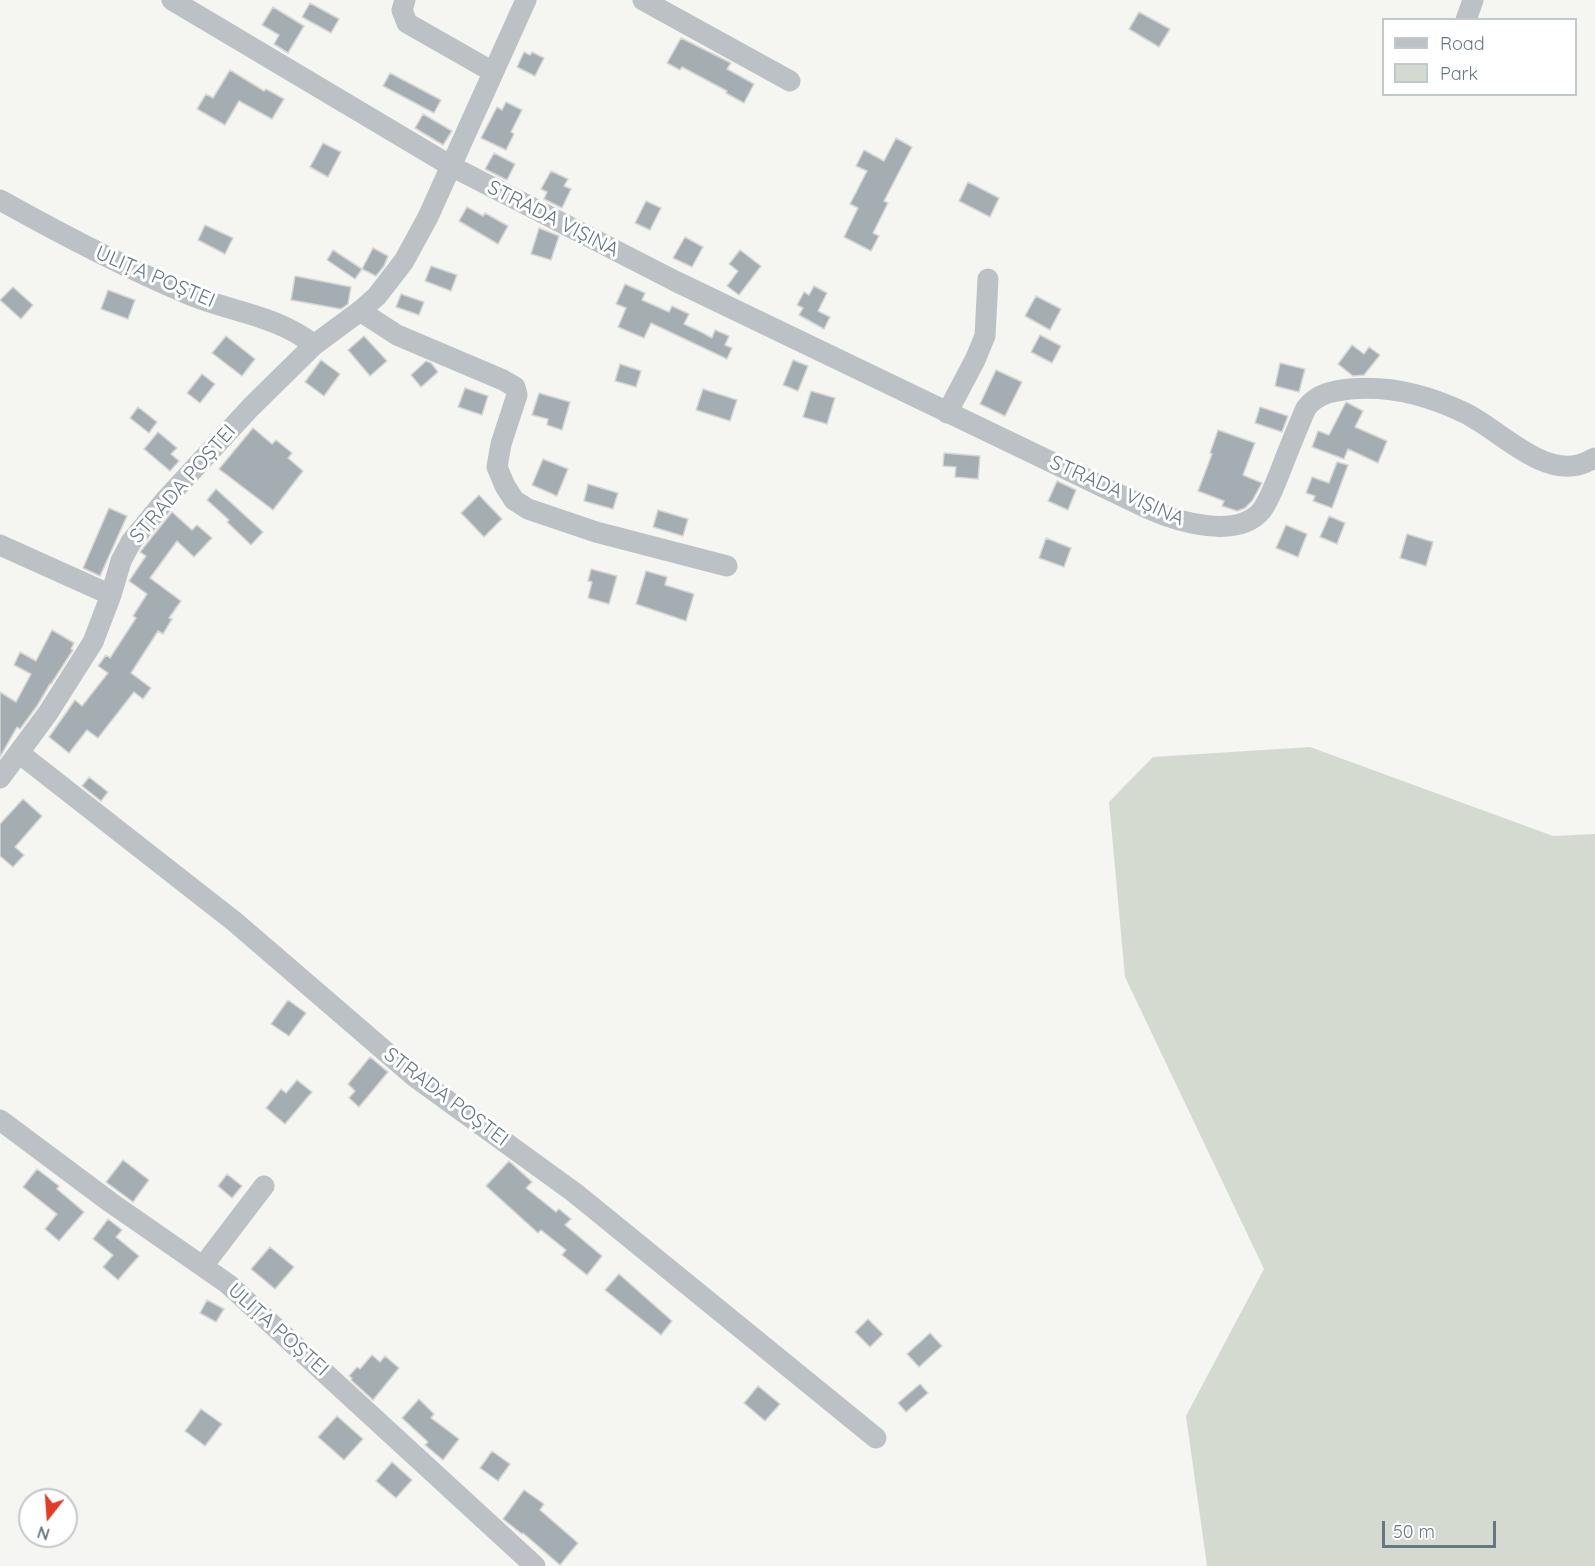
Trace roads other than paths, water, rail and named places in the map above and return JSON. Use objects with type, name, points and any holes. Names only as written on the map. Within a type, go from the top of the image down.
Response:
[{"type":"street","name":"STRADA VIȘINA","points":[[172,0],[451,166],[675,281],[947,413],[1155,512],[1189,523],[1207,526],[1231,525],[1245,522],[1262,510],[1306,408],[1317,396],[1340,390],[1374,387],[1397,389],[1438,402],[1466,413],[1547,463],[1563,466],[1578,465],[1595,458]]},
{"type":"street","points":[[405,0],[402,10],[407,23],[493,72]]},
{"type":"street","name":"STRADA POȘTEI","points":[[0,778],[93,642],[121,561],[130,542],[251,407],[314,345],[377,296],[404,261],[429,217],[526,0]]},
{"type":"street","points":[[643,0],[790,81]]},
{"type":"street","points":[[1467,18],[1473,0]]},
{"type":"street","name":"ULIȚA POȘTEI","points":[[0,200],[66,237],[143,275],[190,295],[279,323],[300,333],[314,345]]},
{"type":"street","points":[[947,413],[985,336],[987,279]]},
{"type":"street","points":[[360,311],[397,335],[503,380],[514,387],[518,395],[501,444],[497,467],[514,500],[528,509],[596,532],[726,566]]},
{"type":"street","points":[[0,544],[111,595]]},
{"type":"street","name":"STRADA POȘTEI","points":[[19,753],[235,922],[416,1077],[575,1193],[876,1438]]},
{"type":"street","name":"ULIȚA POȘTEI","points":[[0,1120],[237,1292],[536,1566]]},
{"type":"street","points":[[203,1266],[264,1186]]}]
